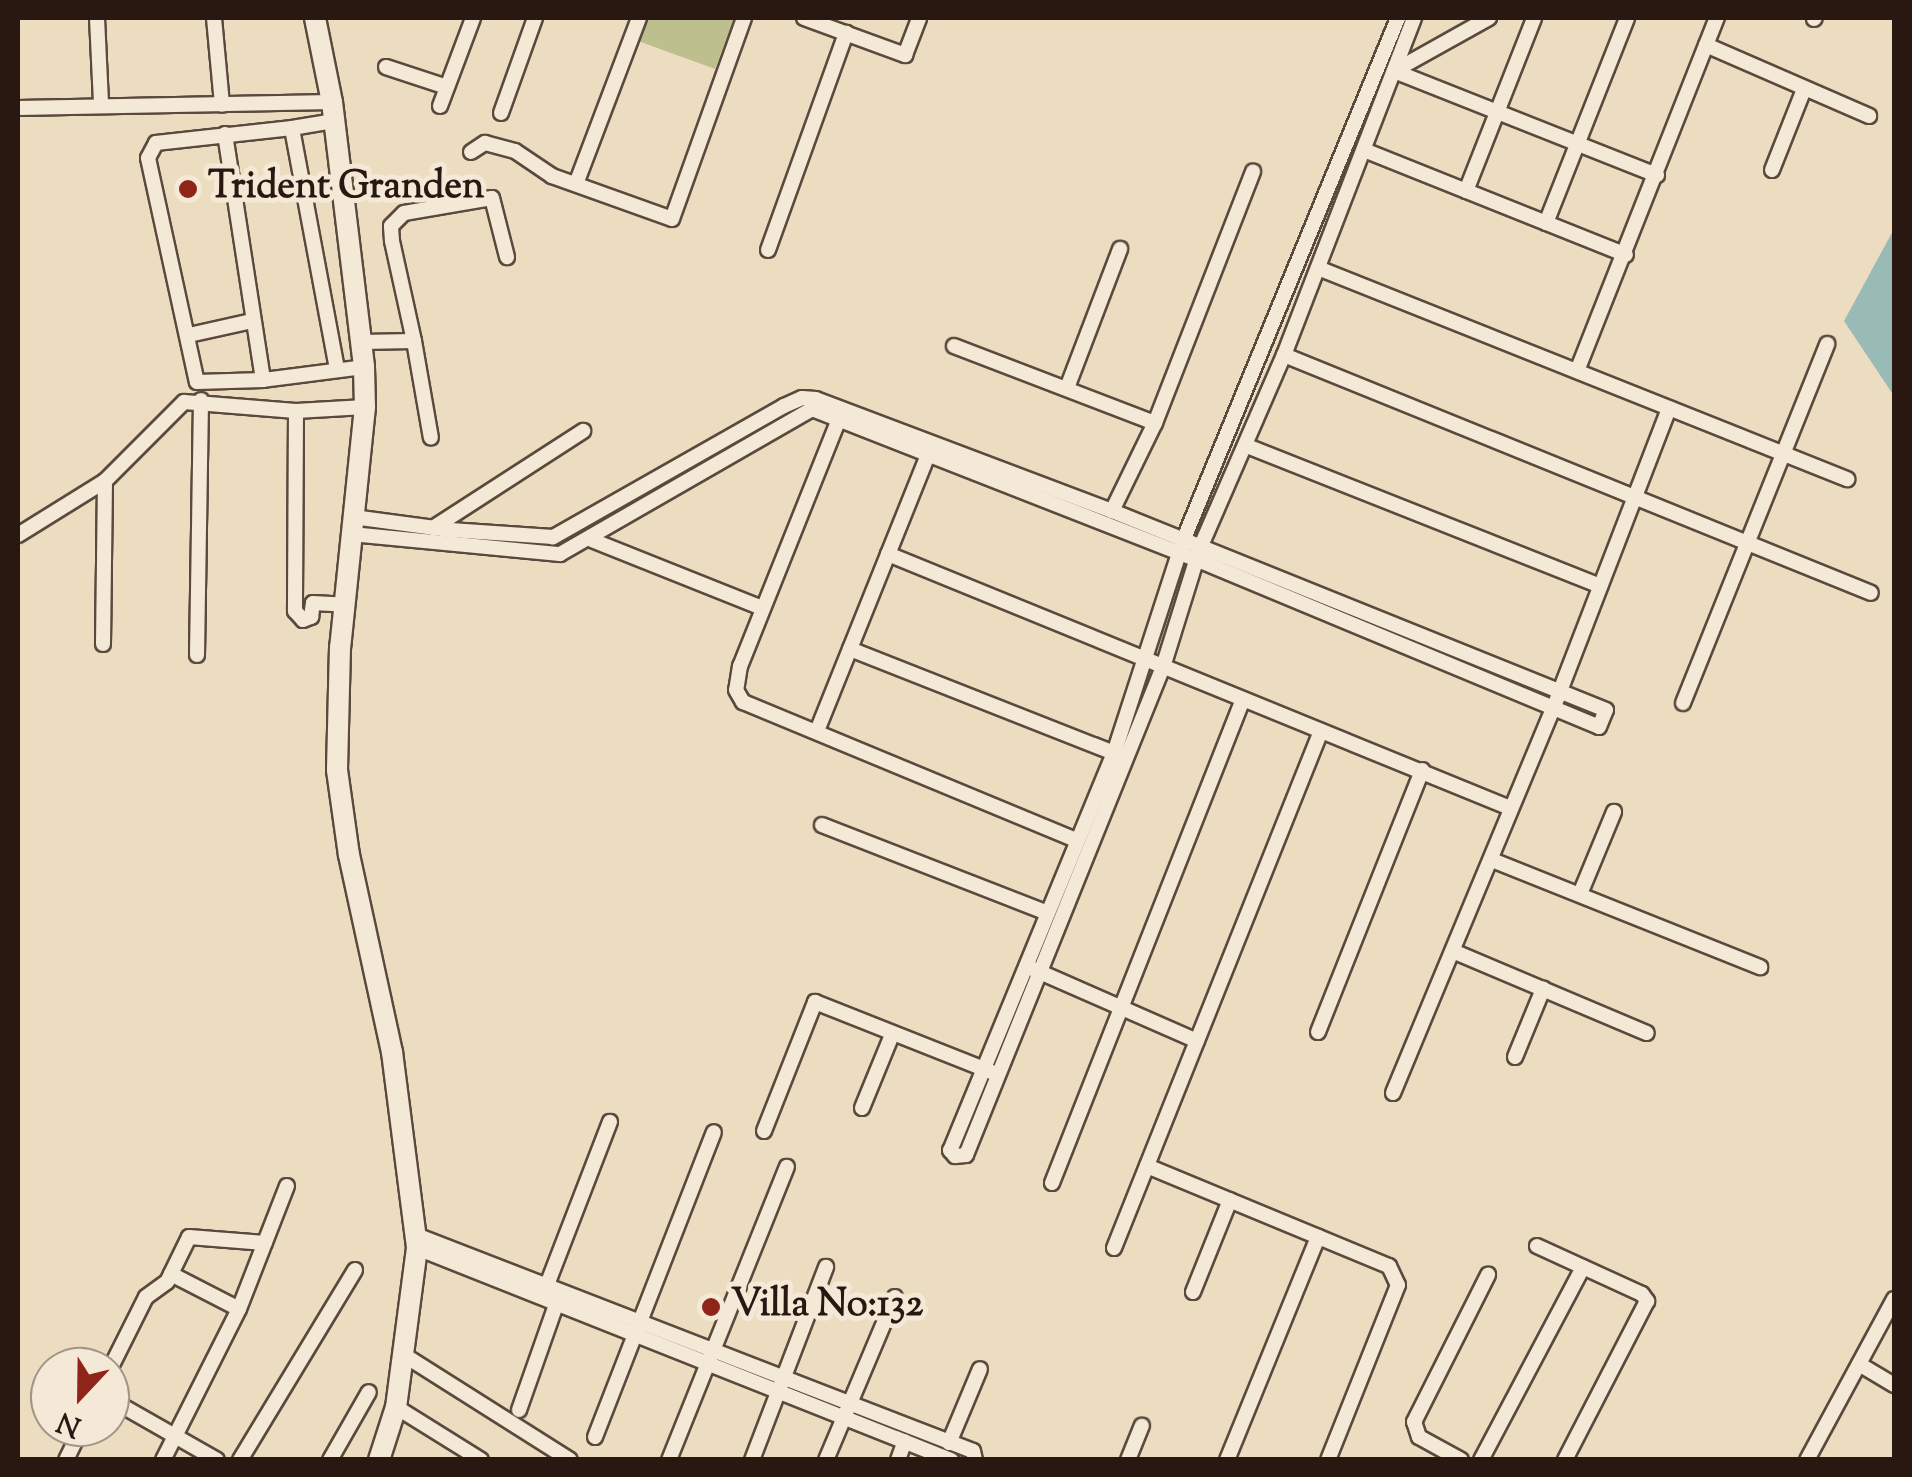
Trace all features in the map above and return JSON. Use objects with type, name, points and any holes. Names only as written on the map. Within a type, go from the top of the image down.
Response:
[{"type":"main road","points":[[315,18],[333,112],[364,368],[365,408],[338,682],[337,770],[349,854],[392,1052],[417,1242],[396,1407],[379,1460]]},
{"type":"street","points":[[97,18],[102,103]]},
{"type":"street","points":[[214,18],[222,105]]},
{"type":"street","points":[[440,106],[473,18]]},
{"type":"street","points":[[501,113],[535,18]]},
{"type":"street","points":[[576,184],[639,18]]},
{"type":"street","points":[[471,152],[485,143],[515,151],[552,176],[672,219],[744,18]]},
{"type":"street","points":[[804,18],[905,55],[919,18]]},
{"type":"street","points":[[1031,968],[1045,912],[1114,753],[1181,547],[1398,18]]},
{"type":"street","points":[[991,1072],[950,1150],[955,1156],[966,1155],[991,1072],[1031,968],[1163,667],[1199,554],[1284,355],[1414,18]]},
{"type":"street","points":[[1394,71],[1489,18]]},
{"type":"street","points":[[1466,191],[1534,18]]},
{"type":"street","points":[[1546,223],[1627,18]]},
{"type":"street","points":[[1577,372],[1717,18]]},
{"type":"street","points":[[768,250],[846,33]]},
{"type":"street","points":[[1706,45],[1870,116]]},
{"type":"street","points":[[386,66],[447,88]]},
{"type":"street","points":[[1394,71],[1657,175]]},
{"type":"street","points":[[1772,170],[1804,89]]},
{"type":"street","points":[[18,108],[102,103],[333,112]]},
{"type":"street","points":[[333,112],[292,128],[156,143],[148,158],[198,382],[263,380],[364,368]]},
{"type":"street","points":[[292,128],[337,370]]},
{"type":"street","points":[[225,134],[263,380]]},
{"type":"street","points":[[1364,150],[1626,255]]},
{"type":"street","points":[[1112,511],[1154,424],[1254,172]]},
{"type":"street","points":[[431,438],[392,241],[395,220],[404,213],[492,198],[507,258]]},
{"type":"street","points":[[1067,388],[1120,250]]},
{"type":"street","points":[[1318,268],[1846,480]]},
{"type":"street","points":[[189,335],[252,321]]},
{"type":"street","points":[[361,342],[414,341]]},
{"type":"street","points":[[1683,703],[1827,344]]},
{"type":"street","points":[[954,346],[1154,424]]},
{"type":"street","points":[[1284,355],[1871,593]]},
{"type":"street","points":[[352,526],[553,537],[802,398],[1112,511],[1181,547]]},
{"type":"street","points":[[18,535],[104,481],[174,408],[201,400],[296,410],[365,408]]},
{"type":"street","points":[[197,656],[201,400]]},
{"type":"street","points":[[1393,1093],[1492,860],[1670,408]]},
{"type":"street","points":[[352,526],[560,554],[592,540],[812,409],[1181,547],[1560,691],[1606,710],[1599,728],[1199,554]]},
{"type":"street","points":[[296,410],[294,611],[304,620],[311,618],[313,603],[346,605]]},
{"type":"street","points":[[839,419],[762,608],[736,690],[743,702],[1074,839]]},
{"type":"street","points":[[433,528],[583,431]]},
{"type":"street","points":[[1247,446],[1600,586]]},
{"type":"street","points":[[816,731],[929,453]]},
{"type":"street","points":[[104,481],[104,644]]},
{"type":"street","points":[[592,540],[762,608]]},
{"type":"street","points":[[888,554],[1510,808]]},
{"type":"street","points":[[850,650],[1114,753]]},
{"type":"street","points":[[1052,1183],[1243,700]]},
{"type":"street","points":[[1114,1248],[1321,730]]},
{"type":"street","points":[[1318,1032],[1422,770]]},
{"type":"street","points":[[1580,894],[1614,812]]},
{"type":"street","points":[[822,825],[1045,912]]},
{"type":"street","points":[[1492,860],[1760,967]]},
{"type":"street","points":[[1454,952],[1647,1033]]},
{"type":"street","points":[[1031,968],[1197,1041]]},
{"type":"street","points":[[1515,1056],[1543,989]]},
{"type":"street","points":[[764,1131],[815,1002],[991,1072]]},
{"type":"street","points":[[862,1108],[892,1035]]},
{"type":"street","points":[[547,1286],[610,1122]]},
{"type":"street","points":[[595,1437],[635,1326],[714,1132]]},
{"type":"street","points":[[1147,1166],[1389,1266],[1398,1285],[1328,1460]]},
{"type":"street","points":[[669,1460],[786,1167]]},
{"type":"street","points":[[164,1460],[239,1309],[287,1186]]},
{"type":"street","points":[[1193,1292],[1230,1200]]},
{"type":"street","points":[[121,1347],[146,1296],[172,1274],[189,1237],[265,1243]]},
{"type":"street","points":[[1227,1460],[1318,1237]]},
{"type":"street","points":[[417,1242],[547,1286],[635,1326]]},
{"type":"street","points":[[417,1242],[557,1302],[709,1354],[947,1455]]},
{"type":"street","points":[[1537,1246],[1642,1294],[1647,1301],[1566,1460]]},
{"type":"street","points":[[1481,1460],[1582,1266]]},
{"type":"street","points":[[752,1460],[826,1267]]},
{"type":"street","points":[[240,1460],[354,1270]]},
{"type":"street","points":[[172,1274],[239,1309]]},
{"type":"street","points":[[1462,1460],[1419,1437],[1414,1422],[1488,1275]]},
{"type":"street","points":[[826,1460],[896,1297]]},
{"type":"street","points":[[1807,1460],[1894,1299]]},
{"type":"street","points":[[519,1410],[557,1302]]},
{"type":"street","points":[[404,1356],[570,1460]]},
{"type":"street","points":[[1859,1364],[1894,1384]]},
{"type":"street","points":[[947,1455],[980,1369]]},
{"type":"street","points":[[330,1460],[370,1392]]},
{"type":"street","points":[[396,1407],[484,1460],[490,1456],[496,1460]]},
{"type":"street","points":[[130,1410],[218,1460]]},
{"type":"street","points":[[847,1411],[905,1440],[947,1455],[973,1451],[975,1460]]},
{"type":"street","points":[[1128,1460],[1142,1426]]},
{"type":"street","points":[[898,1460],[905,1440]]},
{"type":"green space","points":[[647,18],[734,18],[715,69],[638,41]]},
{"type":"water","points":[[1894,229],[1894,396],[1844,321]]},
{"type":"place","name":"Trident Granden","points":[[188,189]]},
{"type":"place","name":"Villa No:132","points":[[711,1307]]}]
